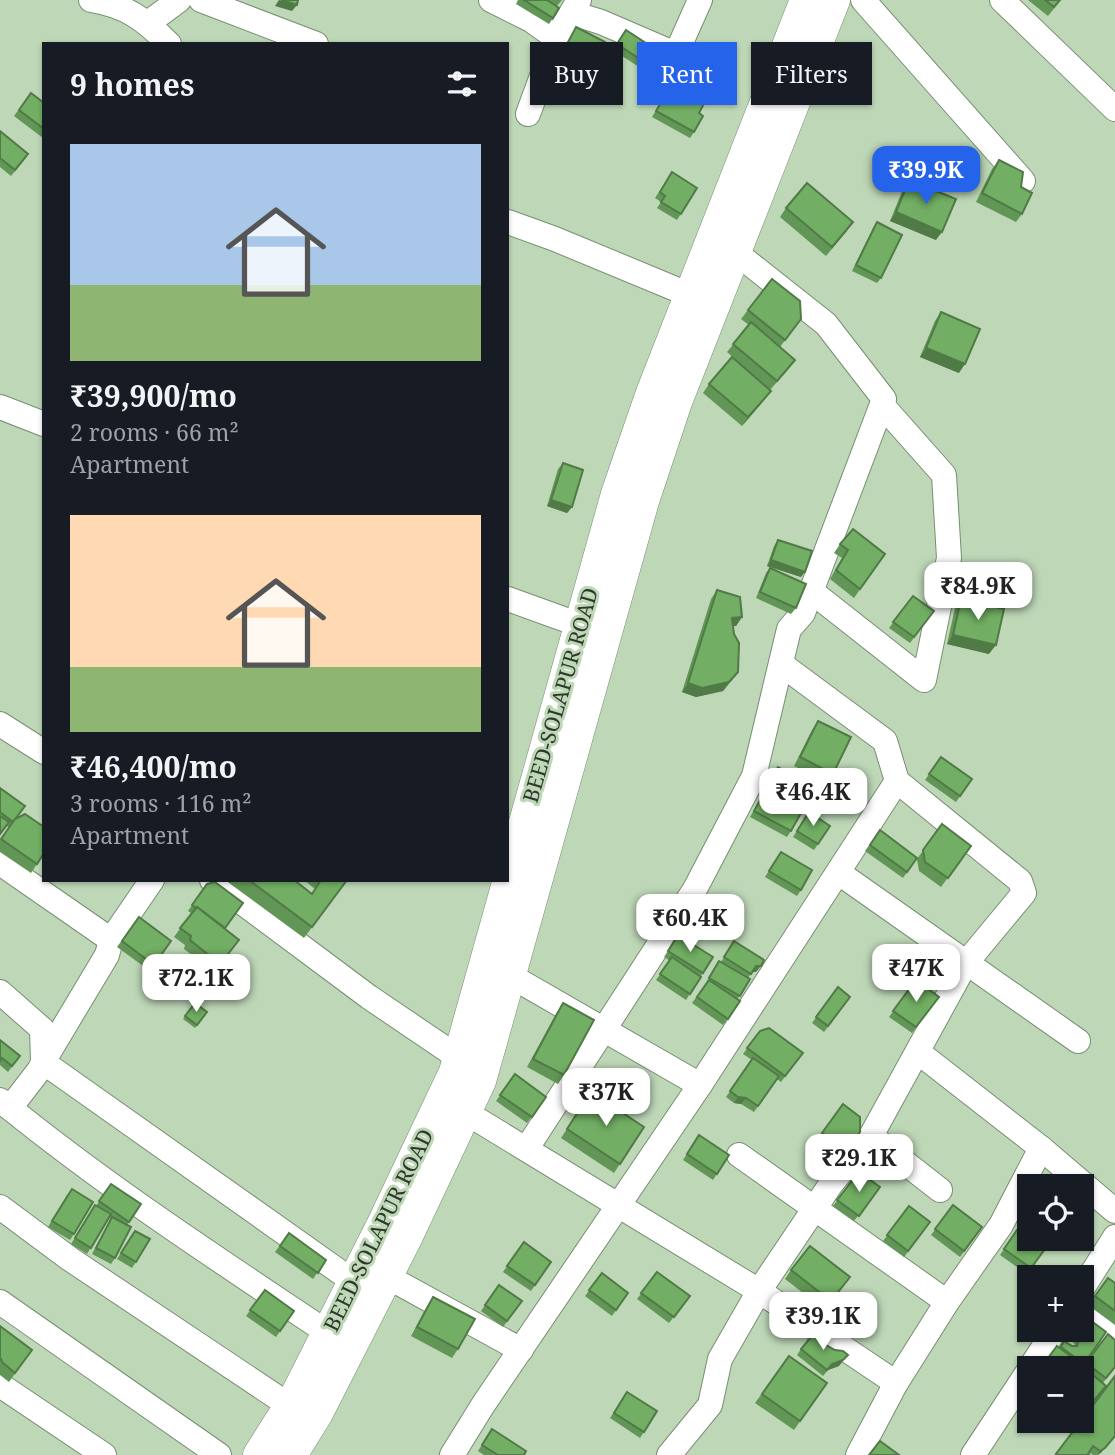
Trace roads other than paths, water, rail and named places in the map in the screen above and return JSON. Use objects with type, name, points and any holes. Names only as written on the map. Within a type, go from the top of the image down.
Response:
[{"type":"main road","name":"BEED-SOLAPUR ROAD","points":[[509,879],[617,494],[652,393],[806,0]]},
{"type":"main road","name":"BEED-SOLAPUR ROAD","points":[[290,1455],[317,1413],[480,1081],[643,501],[676,402],[834,0]]},
{"type":"main road","name":"BEED-SOLAPUR ROAD","points":[[259,1455],[290,1406],[328,1333],[455,1072],[508,882]]},
{"type":"street","points":[[91,0],[114,4],[148,23],[167,42]]},
{"type":"street","points":[[148,23],[178,0]]},
{"type":"street","points":[[201,0],[252,9],[312,42]]},
{"type":"street","points":[[491,0],[531,20],[556,38]]},
{"type":"street","points":[[528,114],[556,38],[576,7],[601,22],[673,53],[680,45],[700,0]]},
{"type":"street","points":[[863,0],[1023,181]]},
{"type":"street","points":[[1002,0],[1115,109]]},
{"type":"street","points":[[509,222],[690,295]]},
{"type":"street","points":[[527,1148],[695,889],[754,776],[789,629],[803,613],[884,399],[826,324],[735,251]]},
{"type":"street","points":[[811,591],[924,680],[949,558],[944,475],[882,405]]},
{"type":"street","points":[[0,407],[42,423]]},
{"type":"street","points":[[509,599],[580,625]]},
{"type":"street","points":[[668,1455],[710,1405],[720,1359],[758,1291],[831,1184],[871,1136],[966,963],[1024,893],[1020,881],[897,781],[885,741],[781,664]]},
{"type":"street","points":[[0,724],[42,751]]},
{"type":"street","points":[[452,1455],[700,1085],[897,781]]},
{"type":"street","points":[[0,863],[111,940]]},
{"type":"street","points":[[839,873],[1078,1041]]},
{"type":"street","points":[[151,882],[111,940],[107,955],[40,1069],[5,1104],[89,1170],[328,1333]]},
{"type":"street","points":[[215,882],[369,997],[459,1058]]},
{"type":"street","points":[[509,975],[700,1085]]},
{"type":"street","points":[[0,992],[42,1029],[43,1062]]},
{"type":"street","points":[[918,1052],[1041,1148],[1115,1211]]},
{"type":"street","points":[[43,1062],[354,1282]]},
{"type":"street","points":[[465,1112],[758,1291],[896,1383]]},
{"type":"street","points":[[871,1136],[940,1190]]},
{"type":"street","points":[[858,1455],[896,1383],[947,1302],[1001,1225],[1041,1148]]},
{"type":"street","points":[[739,1155],[947,1302]]},
{"type":"street","points":[[0,1207],[70,1259],[290,1406]]},
{"type":"street","points":[[1094,1270],[1115,1237]]},
{"type":"street","points":[[386,1276],[521,1350]]},
{"type":"street","points":[[0,1302],[219,1455]]},
{"type":"street","points":[[1094,1321],[1115,1336]]},
{"type":"street","points":[[0,1385],[104,1455]]},
{"type":"street","points":[[973,1455],[1017,1387]]}]
